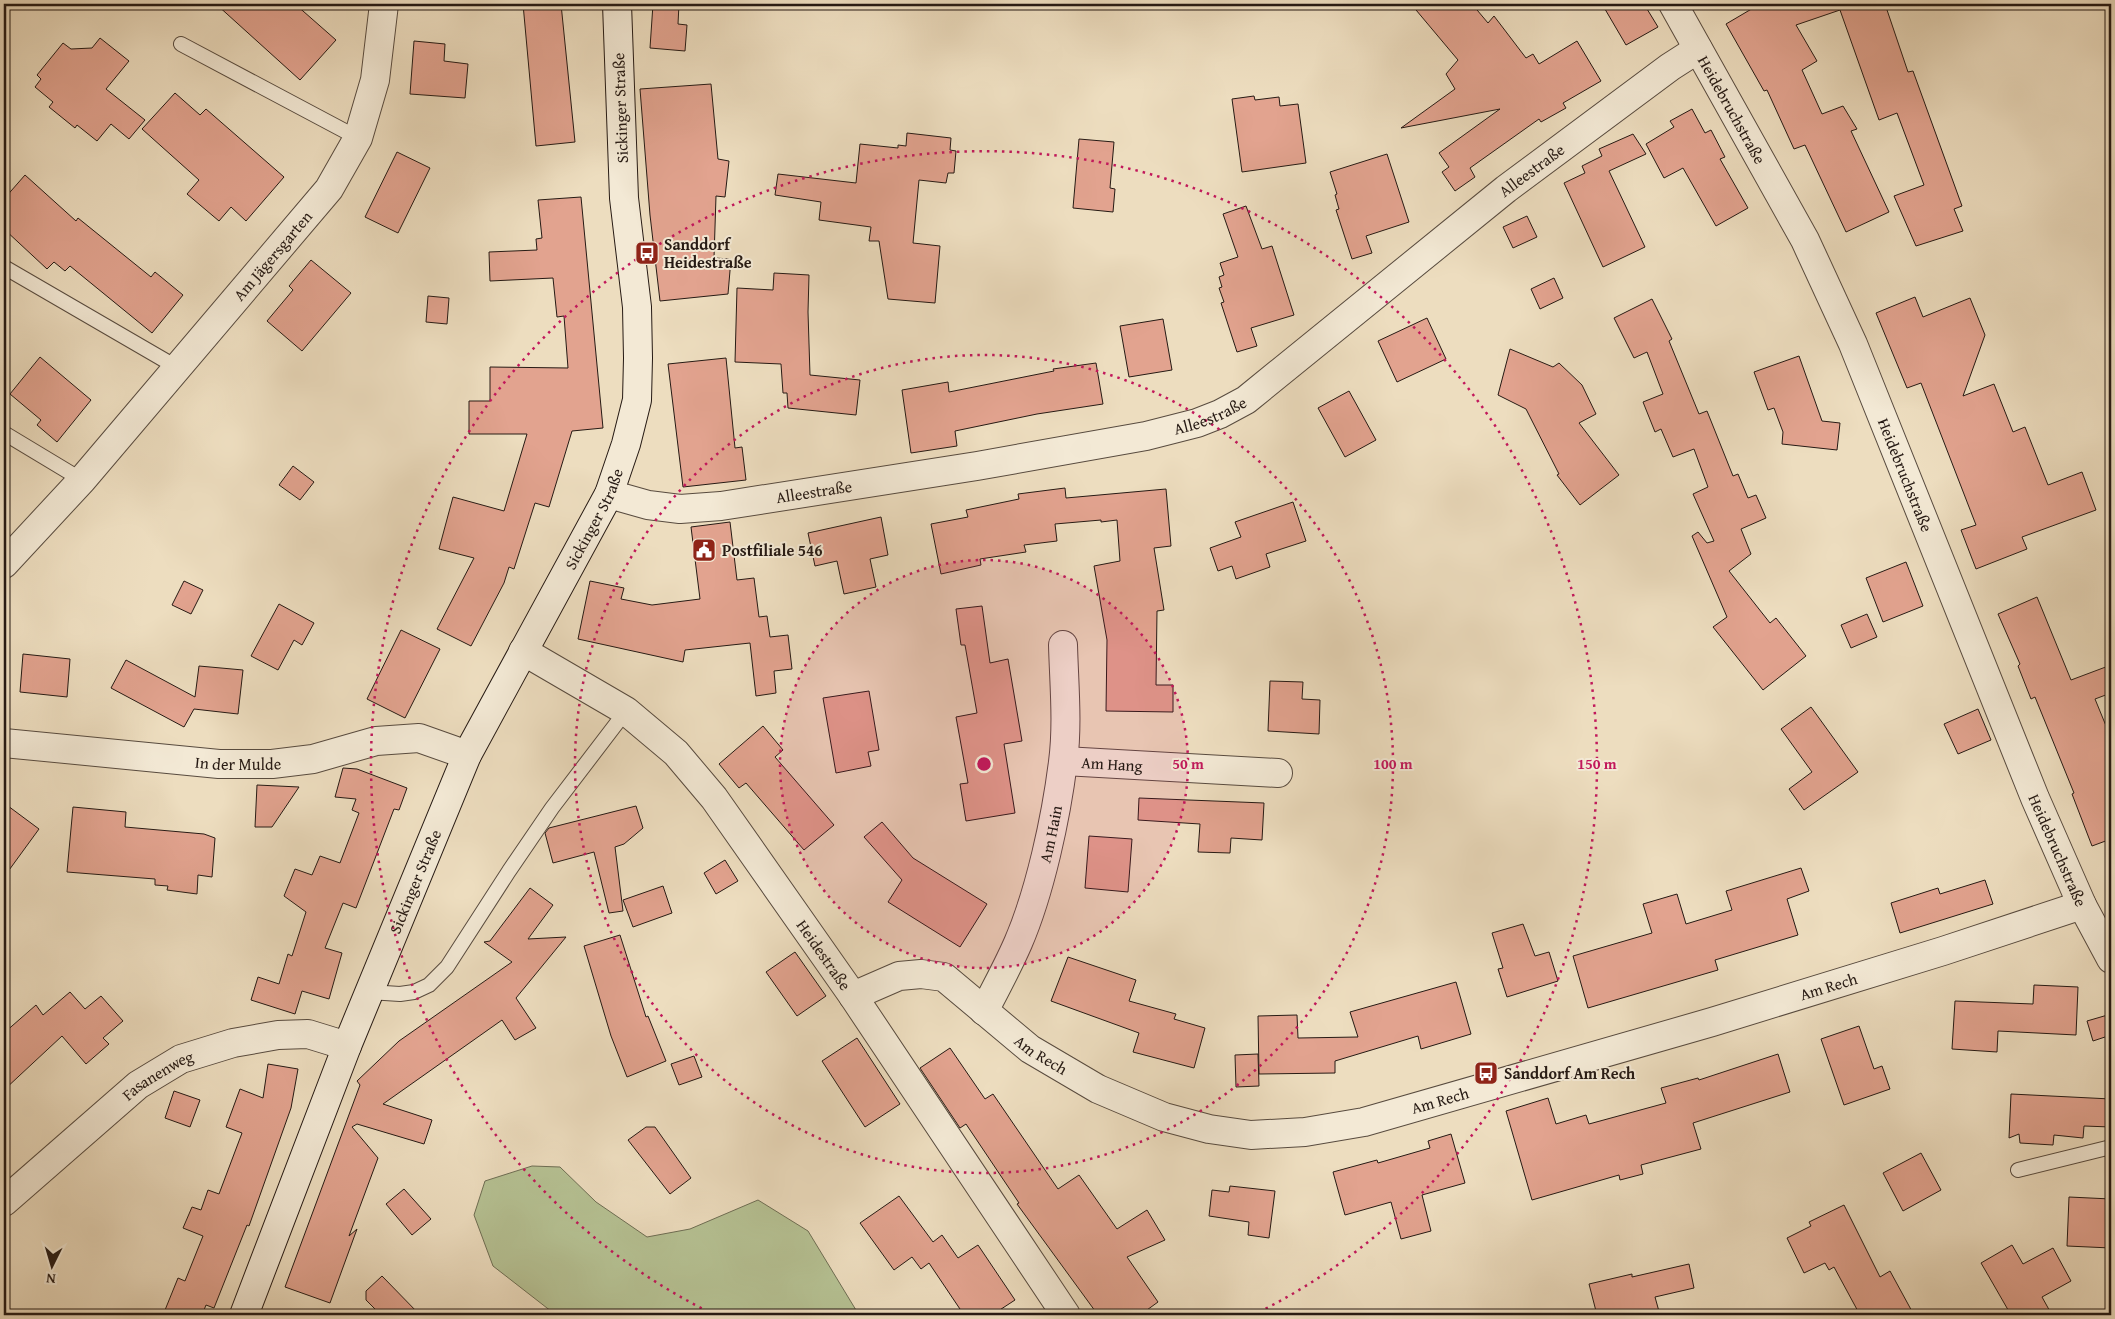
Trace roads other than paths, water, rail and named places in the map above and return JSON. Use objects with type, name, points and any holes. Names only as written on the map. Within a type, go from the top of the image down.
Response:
[{"type":"street","name":"Am Jägersgarten","points":[[4,564],[82,480],[329,189],[358,138],[375,80],[384,4]]},
{"type":"street","name":"Sickinger Straße","points":[[244,1315],[347,1046],[467,755],[609,494],[626,444],[637,400],[637,307],[624,198],[617,4]]},
{"type":"street","name":"Heidebruchstraße","points":[[1681,6],[1698,49],[1805,240],[1853,344],[2035,798],[2082,905],[2111,959]]},
{"type":"street","name":"Alleestraße","points":[[609,494],[648,505],[680,509],[721,506],[977,466],[1119,441],[1197,423],[1220,414],[1246,400],[1506,189],[1670,66],[1698,49]]},
{"type":"street","name":"Am Hain","points":[[984,1011],[1019,942],[1036,891],[1052,829],[1064,761],[1063,645]]},
{"type":"street","name":"Heidestraße","points":[[524,651],[626,711],[676,753],[714,798],[853,996],[1066,1315]]},
{"type":"street","name":"In der Mulde","points":[[4,743],[218,764],[272,764],[304,760],[376,741],[419,738],[467,755]]},
{"type":"street","name":"Am Hang","points":[[1064,761],[1278,773]]},
{"type":"street","name":"Am Rech","points":[[853,996],[898,976],[921,974],[944,977],[1030,1049],[1098,1089],[1164,1117],[1209,1129],[1251,1135],[1305,1132],[1364,1122],[1703,1025],[1943,952],[2082,905]]},
{"type":"street","name":"Fasanenweg","points":[[4,1202],[138,1085],[181,1059],[233,1043],[278,1035],[308,1034],[347,1046]]},
{"type":"lane","points":[[181,44],[358,138]]},
{"type":"lane","points":[[4,267],[178,368]]},
{"type":"lane","points":[[4,433],[82,480]]},
{"type":"lane","points":[[369,992],[400,994],[414,992],[429,984],[447,967],[552,808],[626,711]]},
{"type":"lane","points":[[2018,1170],[2111,1147]]},
{"type":"place","name":"Sanddorf Heidestraße","points":[[647,253]]},
{"type":"place","name":"Postfiliale 546","points":[[704,550]]},
{"type":"place","name":"Sanddorf Am Rech","points":[[1486,1073]]}]
